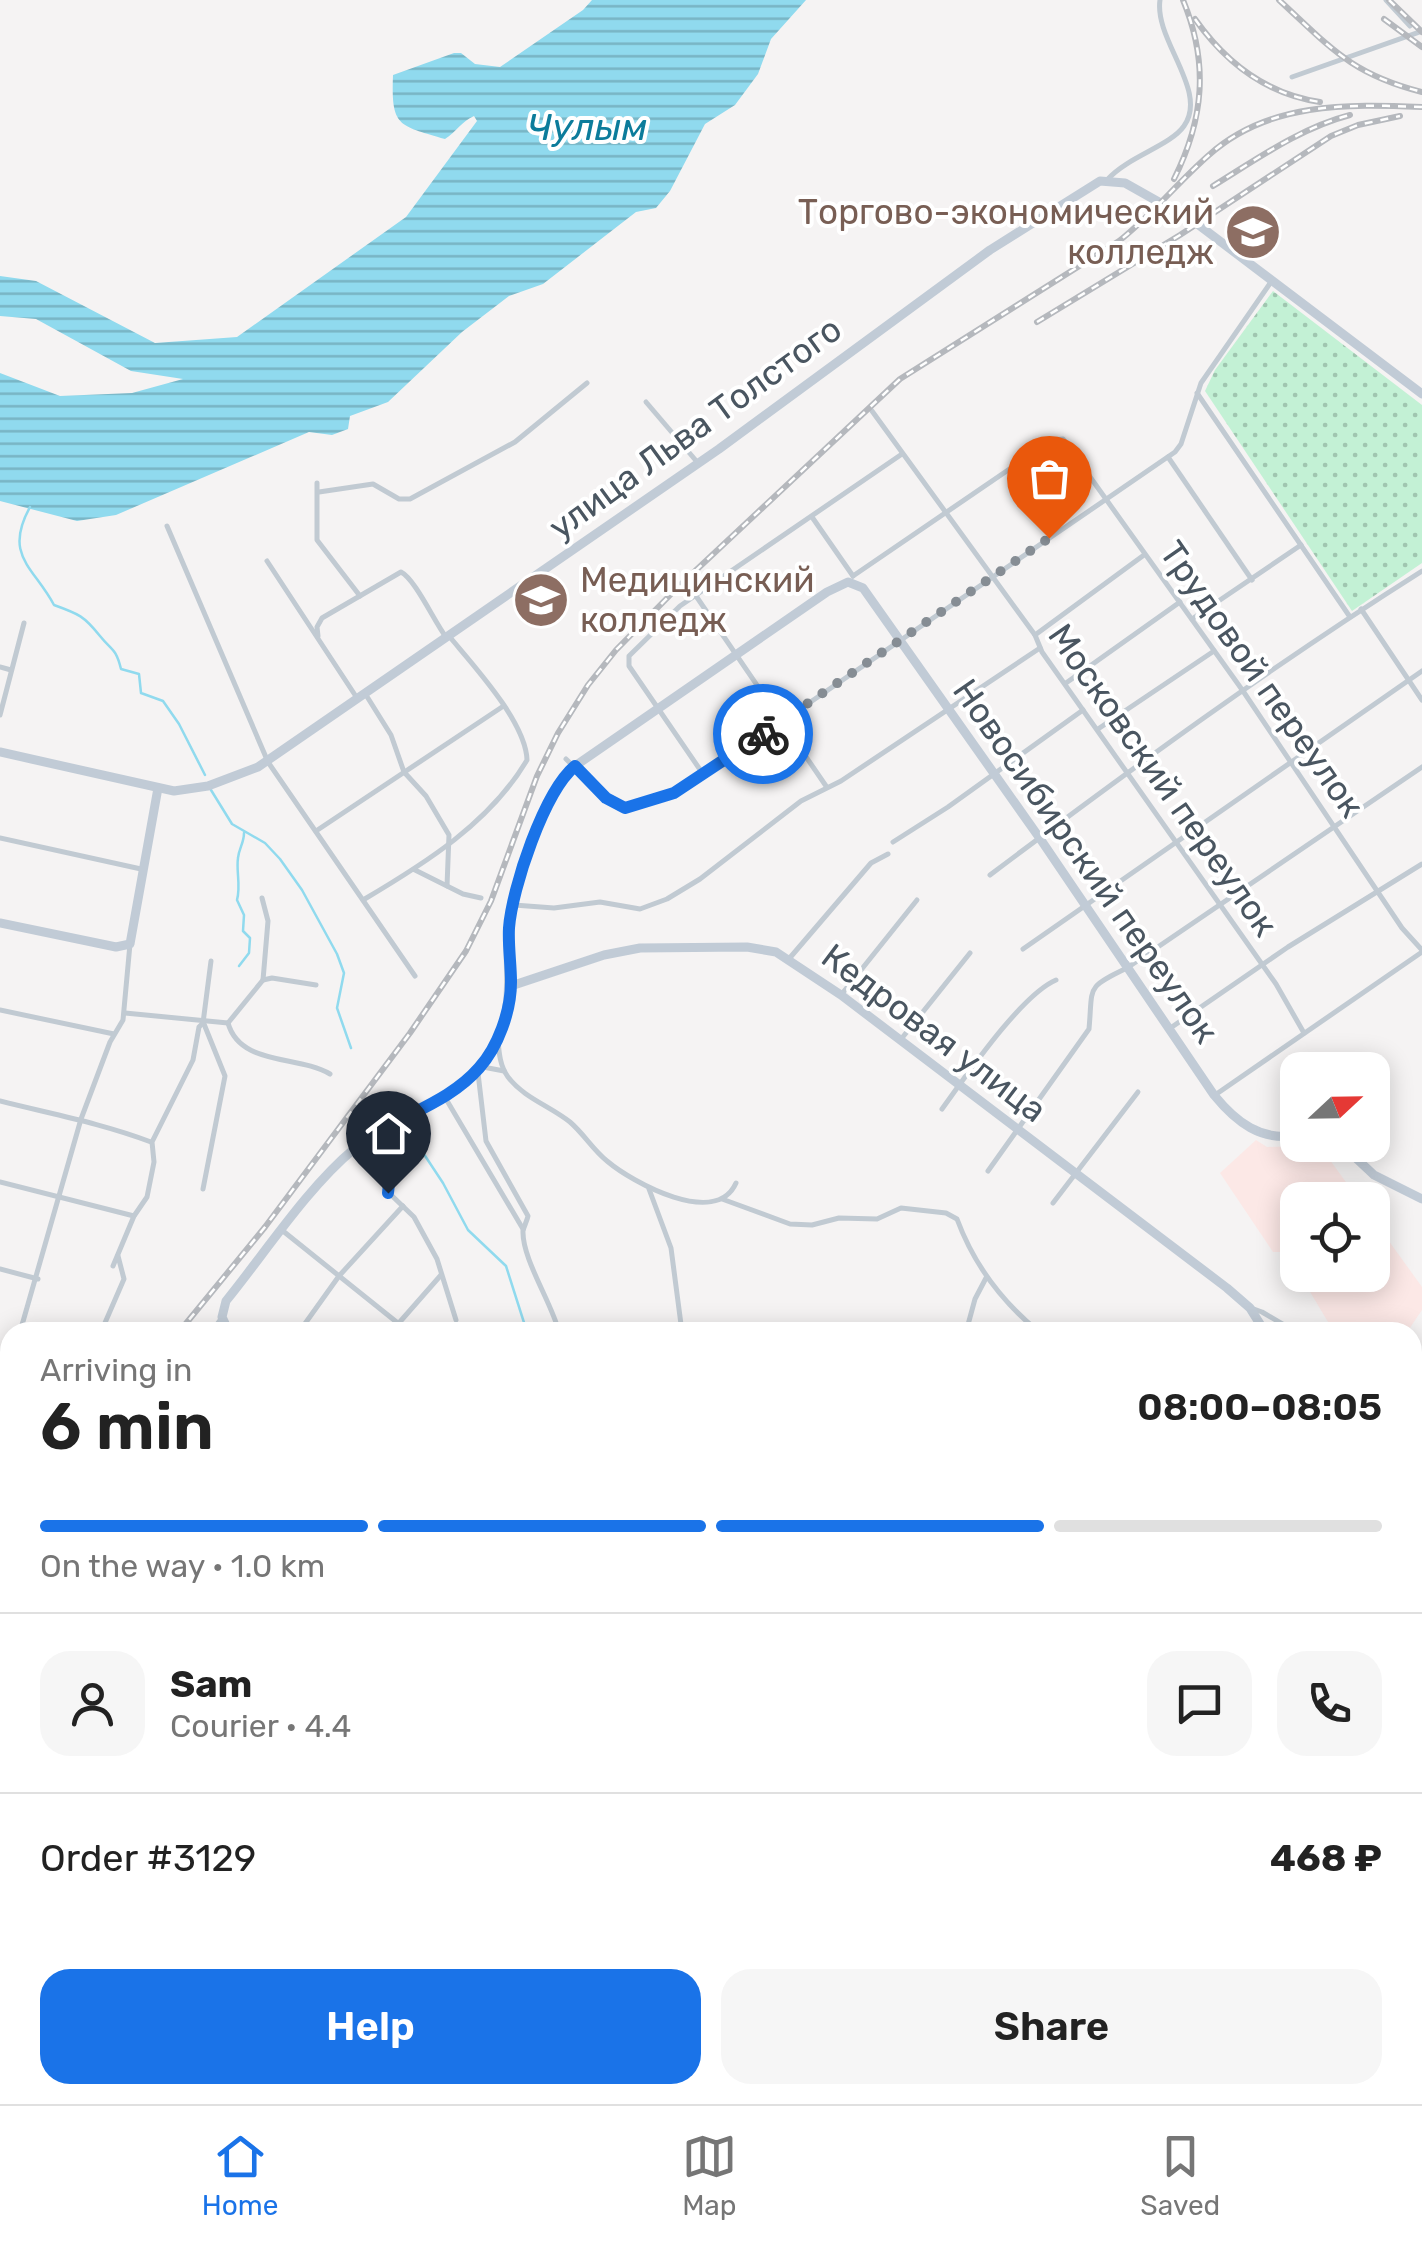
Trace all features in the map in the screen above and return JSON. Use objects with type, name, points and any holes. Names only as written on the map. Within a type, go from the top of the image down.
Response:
[{"type":"street","points":[[1108,180],[1124,164],[1181,130],[1188,119],[1188,87],[1162,29],[1160,0]]},
{"type":"street","points":[[1386,0],[1410,26]]},
{"type":"street","points":[[1292,78],[1422,32]]},
{"type":"street","points":[[1108,180],[1125,183],[1169,206],[1422,394]]},
{"type":"street","name":"улица Льва Толстого","points":[[0,752],[158,788],[184,790],[208,786],[268,762],[698,464],[990,250],[1094,182],[1108,180]]},
{"type":"street","points":[[566,758],[619,808],[668,796],[782,722],[1168,458],[1181,444],[1196,393],[1271,282]]},
{"type":"street","points":[[319,492],[373,484],[399,499],[410,499],[515,442],[587,383]]},
{"type":"street","points":[[1196,393],[1350,617]]},
{"type":"street","points":[[646,402],[698,464]]},
{"type":"street","name":"Московский переулок","points":[[872,411],[1035,635],[1040,648],[1278,986],[1304,1033]]},
{"type":"street","name":"Трудовой переулок","points":[[943,512],[1060,438],[1244,690],[1422,951]]},
{"type":"street","points":[[704,774],[628,662],[629,656],[696,596],[902,454]]},
{"type":"street","points":[[1168,458],[1252,580]]},
{"type":"street","points":[[317,483],[318,540],[360,596]]},
{"type":"street","points":[[218,1322],[226,1300],[342,1160],[375,1134],[444,1096],[479,1068],[498,1036],[511,986],[509,935],[513,905],[546,806],[558,784],[575,766],[852,579],[943,512]]},
{"type":"street","name":"Новосибирский переулок","points":[[812,517],[852,579],[863,588],[1041,840],[1214,1096],[1234,1118],[1254,1130],[1280,1136]]},
{"type":"street","points":[[168,526],[268,762],[415,976]]},
{"type":"street","points":[[1192,619],[1301,545]]},
{"type":"street","points":[[1035,635],[1144,555]]},
{"type":"street","points":[[267,561],[390,735],[404,772],[437,813],[450,844],[445,866],[447,886]]},
{"type":"street","points":[[990,876],[1129,771],[1422,571]]},
{"type":"street","points":[[318,636],[322,618],[394,574],[407,574],[429,614],[502,707],[524,745],[526,764],[496,801],[450,844],[363,900]]},
{"type":"street","points":[[696,596],[826,786]]},
{"type":"street","points":[[1066,684],[1180,602]]},
{"type":"street","points":[[1361,610],[1422,700]]},
{"type":"street","points":[[0,714],[24,623]]},
{"type":"street","points":[[513,905],[554,908],[591,902],[644,908],[700,879],[826,786],[841,781],[1040,648]]},
{"type":"street","points":[[1098,729],[1214,651]]},
{"type":"street","points":[[0,667],[11,670]]},
{"type":"street","points":[[1022,950],[1422,671]]},
{"type":"street","points":[[316,831],[502,707]]},
{"type":"street","points":[[893,842],[948,808],[1083,710]]},
{"type":"street","points":[[988,1171],[1089,1029],[1090,996],[1099,982],[1127,968],[1422,767]]},
{"type":"street","points":[[23,1322],[81,1120],[125,1014],[130,944],[158,788]]},
{"type":"street","points":[[0,838],[142,869]]},
{"type":"street","points":[[788,960],[868,866],[888,854]]},
{"type":"street","points":[[1169,1029],[1422,864]]},
{"type":"street","points":[[414,870],[481,898]]},
{"type":"street","points":[[228,1023],[263,980],[268,921],[262,898]]},
{"type":"street","points":[[840,995],[917,900]]},
{"type":"street","points":[[0,923],[116,947],[130,944]]},
{"type":"street","name":"Кедровая улица","points":[[511,986],[604,955],[640,948],[747,947],[776,952],[840,995],[1017,1129],[1250,1308],[1259,1322]]},
{"type":"street","points":[[1214,1096],[1422,951]]},
{"type":"street","points":[[900,1041],[970,953]]},
{"type":"street","points":[[113,1266],[134,1216],[147,1197],[154,1162],[152,1142],[193,1060],[203,1023],[210,961]]},
{"type":"street","points":[[263,980],[316,986]]},
{"type":"street","points":[[942,1109],[1022,1008],[1042,986],[1056,980]]},
{"type":"street","points":[[0,1010],[114,1034]]},
{"type":"street","points":[[125,1014],[228,1023]]},
{"type":"street","points":[[203,1023],[226,1072],[204,1189]]},
{"type":"street","points":[[228,1023],[236,1040],[247,1050],[312,1064],[330,1074]]},
{"type":"street","points":[[498,1036],[504,1072]]},
{"type":"street","points":[[479,1068],[490,1066],[504,1072],[524,1093],[573,1124],[614,1166],[648,1187],[681,1200],[722,1198],[790,1224],[839,1218],[877,1219],[901,1208],[957,1218],[966,1244],[986,1278],[1028,1322]]},
{"type":"street","points":[[479,1068],[484,1135],[528,1216],[523,1230]]},
{"type":"street","points":[[1053,1203],[1138,1092]]},
{"type":"street","points":[[444,1096],[523,1230],[534,1270],[556,1322]]},
{"type":"street","points":[[0,1101],[152,1142]]},
{"type":"street","points":[[375,1134],[391,1164],[387,1191],[414,1218],[439,1262],[456,1320]]},
{"type":"street","points":[[1360,1162],[1374,1175],[1422,1200]]},
{"type":"street","points":[[0,1182],[134,1216]]},
{"type":"street","points":[[722,1198],[730,1194],[736,1183]]},
{"type":"street","points":[[648,1187],[670,1248],[681,1322]]},
{"type":"street","points":[[306,1322],[339,1276],[403,1206]]},
{"type":"street","points":[[283,1231],[397,1322]]},
{"type":"street","points":[[105,1322],[124,1279],[118,1256]]},
{"type":"street","points":[[0,1269],[38,1279]]},
{"type":"street","points":[[399,1322],[441,1275]]},
{"type":"street","points":[[969,1322],[986,1278]]},
{"type":"street","points":[[1250,1308],[1279,1322]]},
{"type":"street","points":[[222,1317],[224,1322]]},
{"type":"shaded area","points":[[1256,1140],[1267,1147],[1280,1146],[1280,1162],[1331,1162],[1346,1182],[1280,1182],[1280,1252],[1273,1252],[1220,1173]]},
{"type":"shaded area","points":[[1390,1243],[1422,1287],[1422,1310],[1414,1322],[1328,1322],[1310,1292],[1390,1292]]},
{"type":"green space","points":[[1273,291],[1422,405],[1422,563],[1352,611],[1205,391],[1215,370]]},
{"type":"water","name":"Чулым","points":[[592,0],[806,0],[771,39],[758,74],[735,105],[705,124],[670,191],[656,208],[636,212],[543,284],[509,296],[462,332],[388,402],[350,416],[348,429],[332,435],[309,432],[116,515],[77,521],[0,501],[0,373],[60,396],[132,393],[183,379],[131,371],[36,319],[0,316],[0,276],[36,281],[155,343],[237,337],[406,217],[477,121],[474,116],[470,118],[445,139],[407,126],[396,114],[393,75],[454,53],[461,53],[475,64],[500,67]]},
{"type":"waterway","points":[[30,507],[20,538],[20,550],[30,570],[54,605],[85,620],[113,650],[121,669],[139,674],[141,693],[163,701],[205,775]]},
{"type":"waterway","points":[[211,790],[232,824],[265,843],[280,859],[337,954],[344,973],[337,1008],[351,1048]]},
{"type":"waterway","points":[[239,966],[249,953],[250,938],[243,931],[244,915],[237,900],[238,858],[244,833]]},
{"type":"waterway","points":[[387,1096],[400,1112]]},
{"type":"waterway","points":[[406,1127],[468,1230],[506,1266],[524,1322]]},
{"type":"railway","points":[[1174,179],[1192,135],[1200,91],[1197,46],[1183,0]]},
{"type":"railway","points":[[1279,0],[1343,57],[1377,77],[1422,92]]},
{"type":"railway","points":[[1389,0],[1422,32]]},
{"type":"railway","points":[[1195,19],[1220,49],[1249,74],[1282,92],[1320,102]]},
{"type":"railway","points":[[1384,19],[1422,47]]},
{"type":"railway","points":[[187,1322],[265,1227],[410,1033],[466,951],[491,901],[537,776],[558,733],[616,650],[677,588],[900,379],[1119,241],[1232,138],[1257,125],[1310,110],[1422,107]]},
{"type":"railway","points":[[1213,186],[1296,136],[1350,115]]},
{"type":"railway","points":[[1037,322],[1331,136],[1358,125],[1400,116]]},
{"type":"way so far","points":[[763,734],[1049,538]]},
{"type":"place","name":"Торгово-экономический колледж","points":[[1253,232]]},
{"type":"place","name":"Медицинский колледж","points":[[541,600]]},
{"type":"route","points":[[388,1193],[391,1164],[375,1134],[428,1107],[462,1083],[480,1067],[498,1036],[511,986],[509,935],[513,905],[540,819],[561,780],[575,766],[606,798],[625,808],[663,798],[691,784],[763,734]]}]
